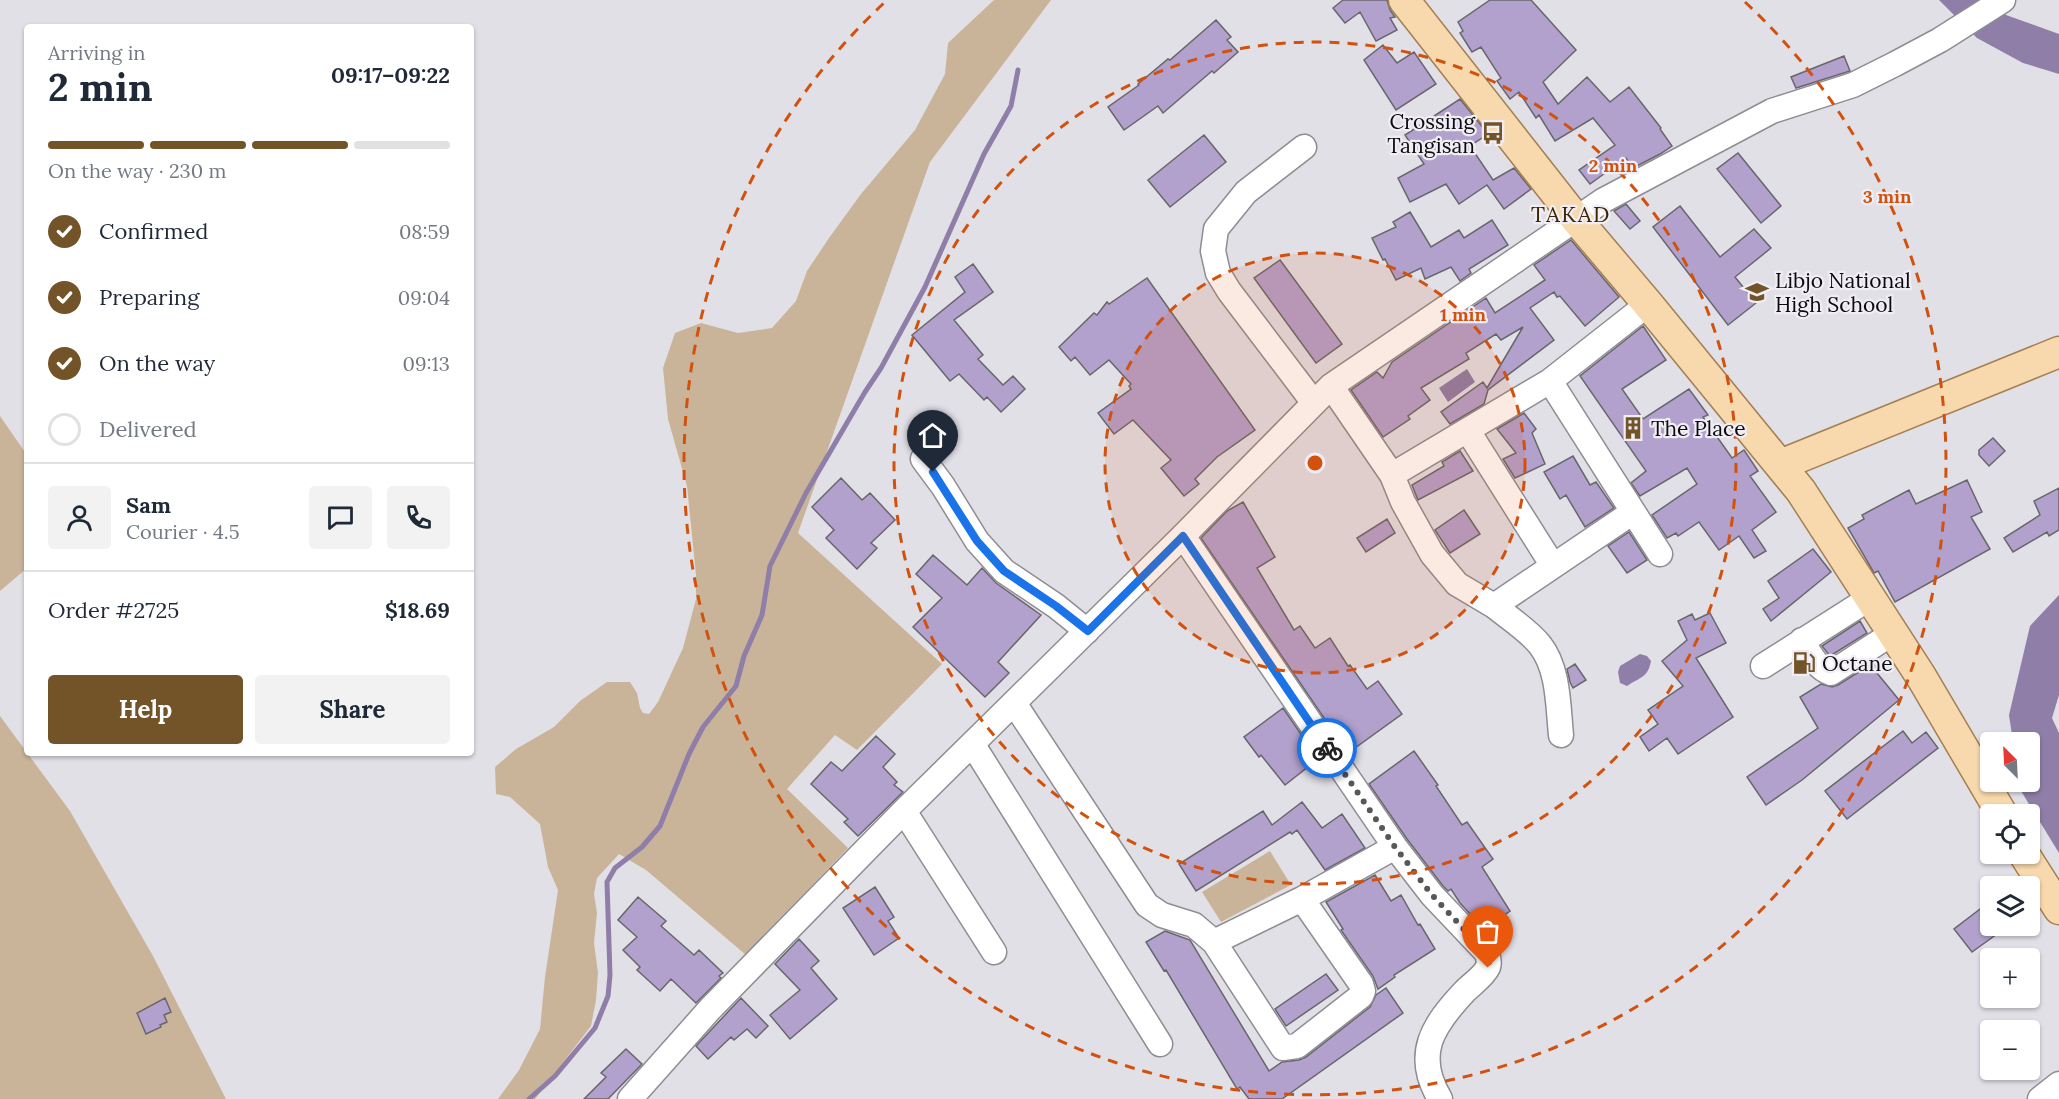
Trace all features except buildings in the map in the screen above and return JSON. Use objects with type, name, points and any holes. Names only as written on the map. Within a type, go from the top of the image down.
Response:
[{"type":"main road","points":[[1404,0],[1576,219],[1801,491],[1922,678],[1996,804]]},
{"type":"main road","points":[[1780,465],[2059,352]]},
{"type":"main road","points":[[2030,864],[2059,909]]},
{"type":"street","points":[[630,1099],[710,1009],[1322,395],[1604,200],[1772,111],[1853,85],[1940,40],[2003,0]]},
{"type":"street","points":[[1304,147],[1246,192],[1216,229],[1213,251],[1218,273],[1229,291],[1392,475],[1403,502],[1432,554],[1457,584],[1494,606],[1540,646],[1549,663],[1557,688],[1561,735]]},
{"type":"street","points":[[1392,475],[1550,381],[1648,304]]},
{"type":"street","points":[[1550,381],[1660,554]]},
{"type":"street","points":[[1468,431],[1553,566]]},
{"type":"street","points":[[923,459],[943,486],[977,541],[1004,571],[1088,631]]},
{"type":"street","points":[[1494,606],[1633,512]]},
{"type":"street","points":[[1183,536],[1395,847],[1432,895],[1487,954],[1488,968],[1461,995],[1430,1037],[1426,1052],[1427,1072],[1440,1099]]},
{"type":"street","points":[[1763,666],[1870,598]]},
{"type":"street","points":[[1802,640],[1818,665],[1825,671],[1831,672],[1893,633]]},
{"type":"street","points":[[1014,704],[1147,905],[1162,915],[1194,925],[1214,942],[1283,1048],[1297,1046],[1361,996],[1363,990],[1302,899]]},
{"type":"street","points":[[973,745],[1160,1044]]},
{"type":"street","points":[[904,812],[994,952]]},
{"type":"street","points":[[1214,942],[1302,899],[1395,847]]},
{"type":"shaded area","points":[[994,0],[1051,0],[930,162],[798,533],[942,664],[857,750],[835,735],[787,789],[848,848],[746,955],[646,870],[619,854],[597,878],[594,894],[597,913],[594,943],[598,973],[591,1026],[535,1099],[498,1099],[519,1070],[540,1029],[558,890],[548,867],[540,824],[510,797],[496,794],[495,767],[516,749],[554,727],[580,701],[607,682],[630,682],[637,693],[640,708],[643,713],[649,714],[658,702],[683,648],[696,599],[696,575],[687,486],[668,419],[663,368],[675,333],[701,323],[738,333],[772,328],[796,301],[807,271],[829,238],[861,194],[915,130],[945,74],[948,43]]},
{"type":"shaded area","points":[[1939,0],[1990,0],[2006,15],[2059,34],[2059,74],[2023,63],[1977,38]]},
{"type":"shaded area","points":[[1467,369],[1475,382],[1448,402],[1439,388]]},
{"type":"shaded area","points":[[0,416],[24,451],[24,571],[0,591]]},
{"type":"shaded area","points":[[2059,595],[2059,695],[2052,718],[2059,733],[2059,853],[2040,822],[2040,804],[2029,804],[2022,792],[2040,792],[2040,732],[2012,732],[2009,715],[2030,626]]},
{"type":"shaded area","points":[[1640,654],[1647,656],[1651,661],[1648,671],[1643,677],[1627,686],[1620,683],[1618,672],[1620,666]]},
{"type":"shaded area","points":[[0,716],[24,749],[24,756],[29,756],[70,811],[153,956],[226,1099],[0,1099]]},
{"type":"shaded area","points":[[1270,851],[1291,885],[1221,922],[1202,892]]},
{"type":"waterway","points":[[529,1099],[555,1076],[595,1028],[608,996],[610,975],[607,882],[615,868],[642,847],[660,826],[689,754],[703,727],[736,686],[744,656],[762,615],[770,566],[806,493],[881,368],[925,287],[984,154],[1011,106],[1018,70]]},
{"type":"way so far","points":[[1327,748],[1395,847],[1432,895],[1487,954],[1488,968]]},
{"type":"place","name":"Crossing Tangisan","points":[[1493,133]]},
{"type":"place","name":"Libjo National High School","points":[[1757,292]]},
{"type":"place","name":"The Place","points":[[1633,428]]},
{"type":"place","name":"Octane","points":[[1804,663]]},
{"type":"district","name":"TAKAD","points":[[1571,214]]},
{"type":"route","points":[[933,472],[977,541],[1004,571],[1088,631],[1183,536],[1327,748]]}]
